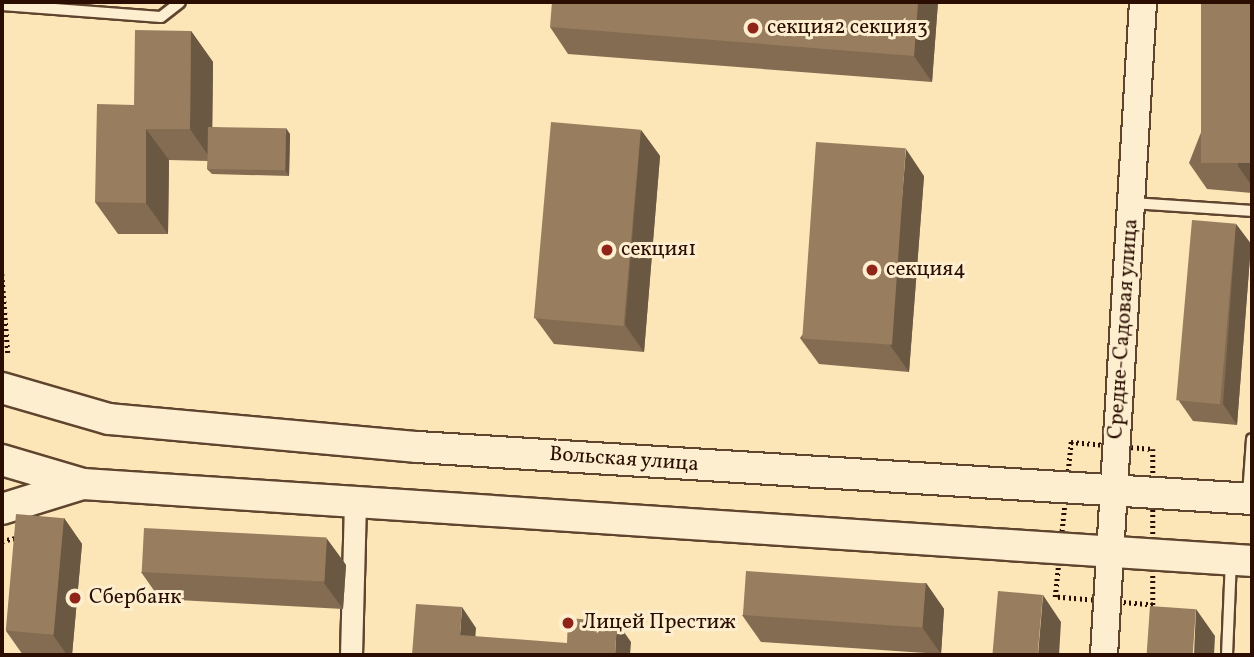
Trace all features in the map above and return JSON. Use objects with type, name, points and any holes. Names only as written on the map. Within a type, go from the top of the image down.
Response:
[{"type":"main road","name":"Вольская улица","points":[[2,388],[109,419],[417,447],[1250,499]]},
{"type":"main road","points":[[2,460],[83,484],[1242,560]]},
{"type":"main road","points":[[2,509],[83,484]]},
{"type":"street","name":"Средне-Садовая улица","points":[[1104,655],[1143,2]]},
{"type":"street","points":[[351,655],[355,502]]},
{"type":"lane","points":[[2,5],[160,17],[180,2]]},
{"type":"lane","points":[[1133,203],[1252,211]]},
{"type":"lane","points":[[1250,499],[1252,439]]},
{"type":"lane","points":[[1227,655],[1242,560]]},
{"type":"path","points":[[2,274],[8,353]]},
{"type":"building","points":[[552,2],[918,2],[914,56],[550,27]]},
{"type":"building","points":[[1201,2],[1250,2],[1250,163],[1201,163]]},
{"type":"building","points":[[135,30],[191,31],[190,129],[146,129],[146,203],[95,202],[97,104],[134,105]]},
{"type":"building","name":"секция1","points":[[551,122],[641,130],[623,326],[534,318]]},
{"type":"building","points":[[208,127],[286,128],[285,170],[207,169]]},
{"type":"building","name":"секция4","points":[[816,142],[906,148],[892,345],[802,339]]},
{"type":"building","points":[[1192,220],[1236,224],[1220,404],[1176,400]]},
{"type":"building","points":[[16,514],[64,518],[54,635],[6,631]]},
{"type":"building","points":[[144,528],[327,538],[324,582],[142,572]]},
{"type":"building","points":[[746,571],[926,584],[922,627],[743,615]]},
{"type":"building","points":[[998,591],[1043,595],[1038,655],[992,655]]},
{"type":"building","points":[[416,604],[462,607],[460,635],[567,643],[568,618],[617,622],[615,655],[412,655]]},
{"type":"building","points":[[1150,606],[1196,609],[1193,655],[1147,655]]},
{"type":"place","name":"секция2 секция3","points":[[753,28]]},
{"type":"place","name":"секция1","points":[[607,250]]},
{"type":"place","name":"секция4","points":[[872,270]]},
{"type":"place","name":"Сбербанк","points":[[75,598]]},
{"type":"place","name":"Лицей Престиж","points":[[568,623]]}]
